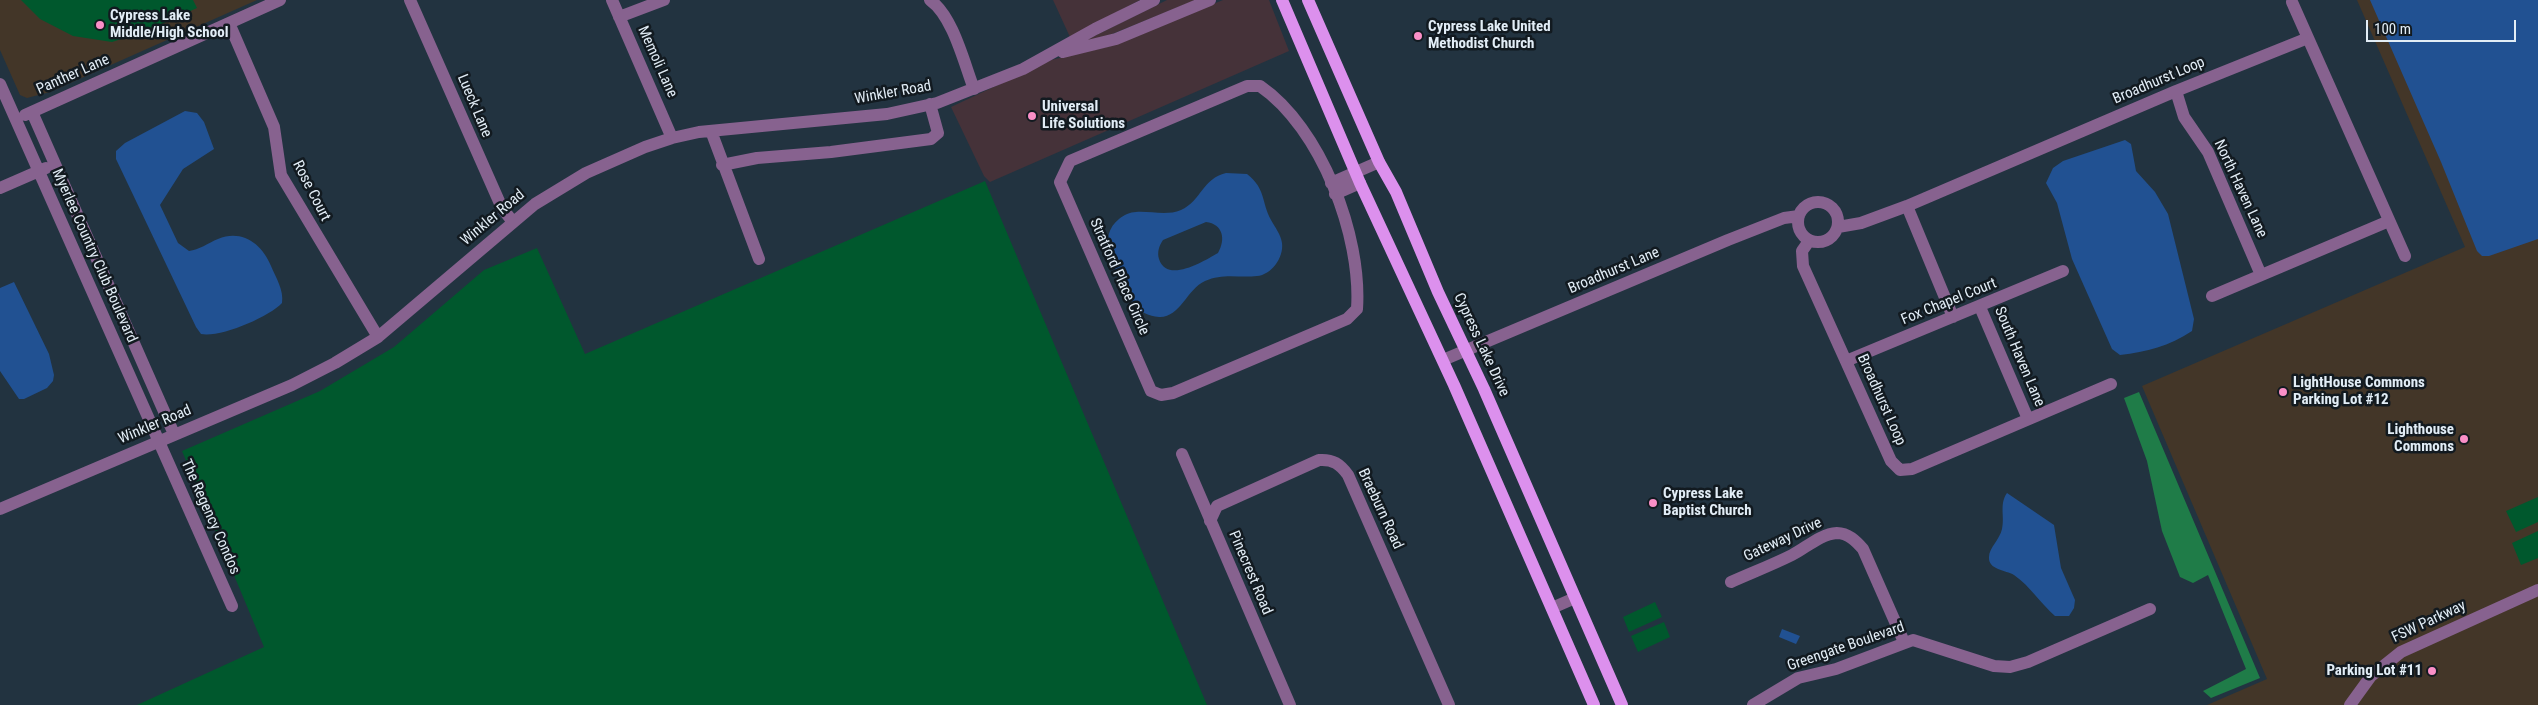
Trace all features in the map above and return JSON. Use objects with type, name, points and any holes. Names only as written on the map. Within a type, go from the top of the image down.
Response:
[{"type":"main road","points":[[1282,0],[1358,178],[1443,360],[1594,705]]},
{"type":"main road","name":"Cypress Lake Drive","points":[[1308,0],[1379,162],[1393,186],[1438,292],[1466,350],[1622,705]]},
{"type":"street","name":"Panther Lane","points":[[15,118],[280,0]]},
{"type":"street","name":"Lueck Lane","points":[[410,0],[502,208],[512,222]]},
{"type":"street","name":"Memoli Lane","points":[[612,0],[672,138]]},
{"type":"street","points":[[619,17],[664,0]]},
{"type":"street","points":[[930,0],[944,14],[950,26],[974,90]]},
{"type":"street","name":"Winkler Road","points":[[0,509],[317,373],[378,337],[512,222],[551,193],[586,172],[645,147],[672,138],[711,131],[888,114],[930,104],[974,90],[1023,69],[1154,0]]},
{"type":"street","name":"Winkler Road","points":[[1046,56],[1108,42],[1210,0]]},
{"type":"street","points":[[2292,2],[2405,256]]},
{"type":"street","name":"Rose Court","points":[[229,23],[274,127],[281,175],[378,337]]},
{"type":"street","name":"Broadhurst Loop","points":[[2111,384],[1912,469],[1900,470],[1890,461],[1803,266],[1802,251],[1809,241],[1824,242],[1835,234],[1838,227],[1861,223],[1907,206],[2252,59],[2269,56],[2308,38]]},
{"type":"street","name":"Myerlee Country Club Boulevard","points":[[0,84],[158,442]]},
{"type":"street","name":"Stratford Place Circle","points":[[1247,86],[1260,86],[1284,105],[1306,134],[1333,189],[1345,214],[1358,289],[1357,309],[1347,319],[1173,393],[1161,395],[1151,391],[1060,182],[1070,161],[1232,91],[1247,86]]},
{"type":"street","name":"North Haven Lane","points":[[2176,91],[2184,117],[2208,152],[2261,275]]},
{"type":"street","points":[[722,165],[757,158],[831,152],[931,139],[938,133],[930,104]]},
{"type":"street","name":"Myerlee Country Club Boulevard","points":[[32,112],[174,434]]},
{"type":"street","points":[[711,131],[722,165],[759,260]]},
{"type":"street","points":[[1333,189],[1358,178],[1379,162]]},
{"type":"street","points":[[0,188],[55,164]]},
{"type":"street","points":[[1809,241],[1799,230],[1798,216],[1807,205],[1813,202],[1827,204],[1837,213],[1838,227]]},
{"type":"street","points":[[1907,206],[1953,317]]},
{"type":"street","name":"Broadhurst Lane","points":[[1443,360],[1728,240],[1784,218],[1798,216]]},
{"type":"street","points":[[2212,296],[2389,221]]},
{"type":"street","name":"Fox Chapel Court","points":[[1846,361],[2063,271]]},
{"type":"street","name":"South Haven Lane","points":[[1980,307],[2028,419]]},
{"type":"street","name":"The Regency Condos","points":[[158,442],[232,606]]},
{"type":"street","name":"Pinecrest Road","points":[[1182,454],[1290,705]]},
{"type":"street","name":"Braeburn Road","points":[[1210,521],[1217,506],[1319,460],[1330,459],[1341,465],[1348,475],[1449,705]]},
{"type":"street","name":"Gateway Drive","points":[[1731,582],[1790,556],[1819,539],[1836,533],[1843,534],[1851,537],[1863,549],[1904,642]]},
{"type":"street","name":"FSW Parkway","points":[[2350,705],[2371,676],[2401,652],[2538,590]]},
{"type":"street","points":[[1552,608],[1575,598]]},
{"type":"street","name":"Greengate Boulevard","points":[[1753,705],[1798,678],[1836,669],[1904,642],[1919,641],[1979,662],[2010,667],[2028,662],[2150,609]]},
{"type":"shaded area","name":"Cypress Lake Middle/High School","points":[[0,0],[257,0],[50,92],[27,98],[20,95],[0,50]]},
{"type":"shaded area","points":[[1053,0],[1140,0],[1070,37]]},
{"type":"shaded area","points":[[1167,0],[1196,0],[1107,36],[1082,42]]},
{"type":"shaded area","points":[[1223,0],[1269,0],[1289,51],[990,182],[984,176],[951,107],[1051,60],[1110,46]]},
{"type":"shaded area","points":[[2357,0],[2538,0],[2538,705],[2207,705],[2267,679],[2142,386],[2465,247]]},
{"type":"green space","points":[[21,0],[193,0],[197,8],[146,31],[112,42],[73,36],[40,19]]},
{"type":"green space","points":[[985,181],[1207,705],[137,705],[264,647],[182,451],[320,391],[394,347],[484,270],[537,248],[585,354]]},
{"type":"green space","points":[[2139,392],[2260,678],[2211,698],[2203,691],[2246,669],[2208,575],[2193,583],[2180,577],[2162,531],[2147,461],[2124,398]]},
{"type":"green space","points":[[2538,497],[2538,522],[2516,532],[2506,511]]},
{"type":"green space","points":[[2538,531],[2538,558],[2521,565],[2512,543]]},
{"type":"green space","points":[[1655,602],[1662,617],[1629,632],[1623,617]]},
{"type":"green space","points":[[1664,622],[1670,637],[1638,652],[1631,636]]},
{"type":"water","points":[[2370,0],[2538,0],[2538,239],[2489,256],[2482,256],[2477,251],[2441,162]]},
{"type":"water","points":[[185,111],[197,113],[204,122],[214,149],[183,169],[160,205],[178,243],[189,251],[227,236],[243,237],[250,240],[257,245],[267,258],[282,293],[282,303],[276,309],[256,320],[220,333],[201,334],[196,327],[116,159],[116,151],[125,143]]},
{"type":"water","points":[[2125,140],[2131,144],[2136,171],[2155,192],[2168,214],[2194,319],[2192,331],[2175,341],[2149,350],[2120,355],[2112,349],[2072,259],[2057,203],[2046,183],[2053,168],[2063,161]]},
{"type":"water","points":[[1226,173],[1247,174],[1257,185],[1281,240],[1282,249],[1279,260],[1272,269],[1262,275],[1224,276],[1205,281],[1193,290],[1173,313],[1166,316],[1152,316],[1145,313],[1128,296],[1111,259],[1108,242],[1112,226],[1127,214],[1142,212],[1165,213],[1181,210],[1188,206],[1218,176]],"holes":[[[1206,222],[1212,223],[1221,233],[1222,243],[1218,253],[1186,268],[1170,270],[1163,266],[1158,254],[1163,240]]]},
{"type":"water","points":[[14,282],[49,354],[54,375],[53,381],[47,388],[24,399],[19,399],[0,371],[0,288]]},
{"type":"water","points":[[2007,493],[2054,525],[2061,568],[2075,600],[2074,608],[2069,616],[2055,616],[2020,579],[1991,565],[1989,554],[2002,529],[2003,502]]},
{"type":"water","points":[[1782,629],[1800,636],[1796,644],[1779,637]]},
{"type":"place","name":"Cypress Lake Middle/High School","points":[[100,25]]},
{"type":"place","name":"Cypress Lake United Methodist Church","points":[[1418,36]]},
{"type":"place","name":"Universal Life Solutions","points":[[1032,116]]},
{"type":"place","name":"LightHouse Commons Parking Lot #12","points":[[2283,392]]},
{"type":"place","name":"Lighthouse Commons","points":[[2464,439]]},
{"type":"place","name":"Cypress Lake Baptist Church","points":[[1653,503]]},
{"type":"place","name":"Parking Lot #11","points":[[2432,671]]}]
